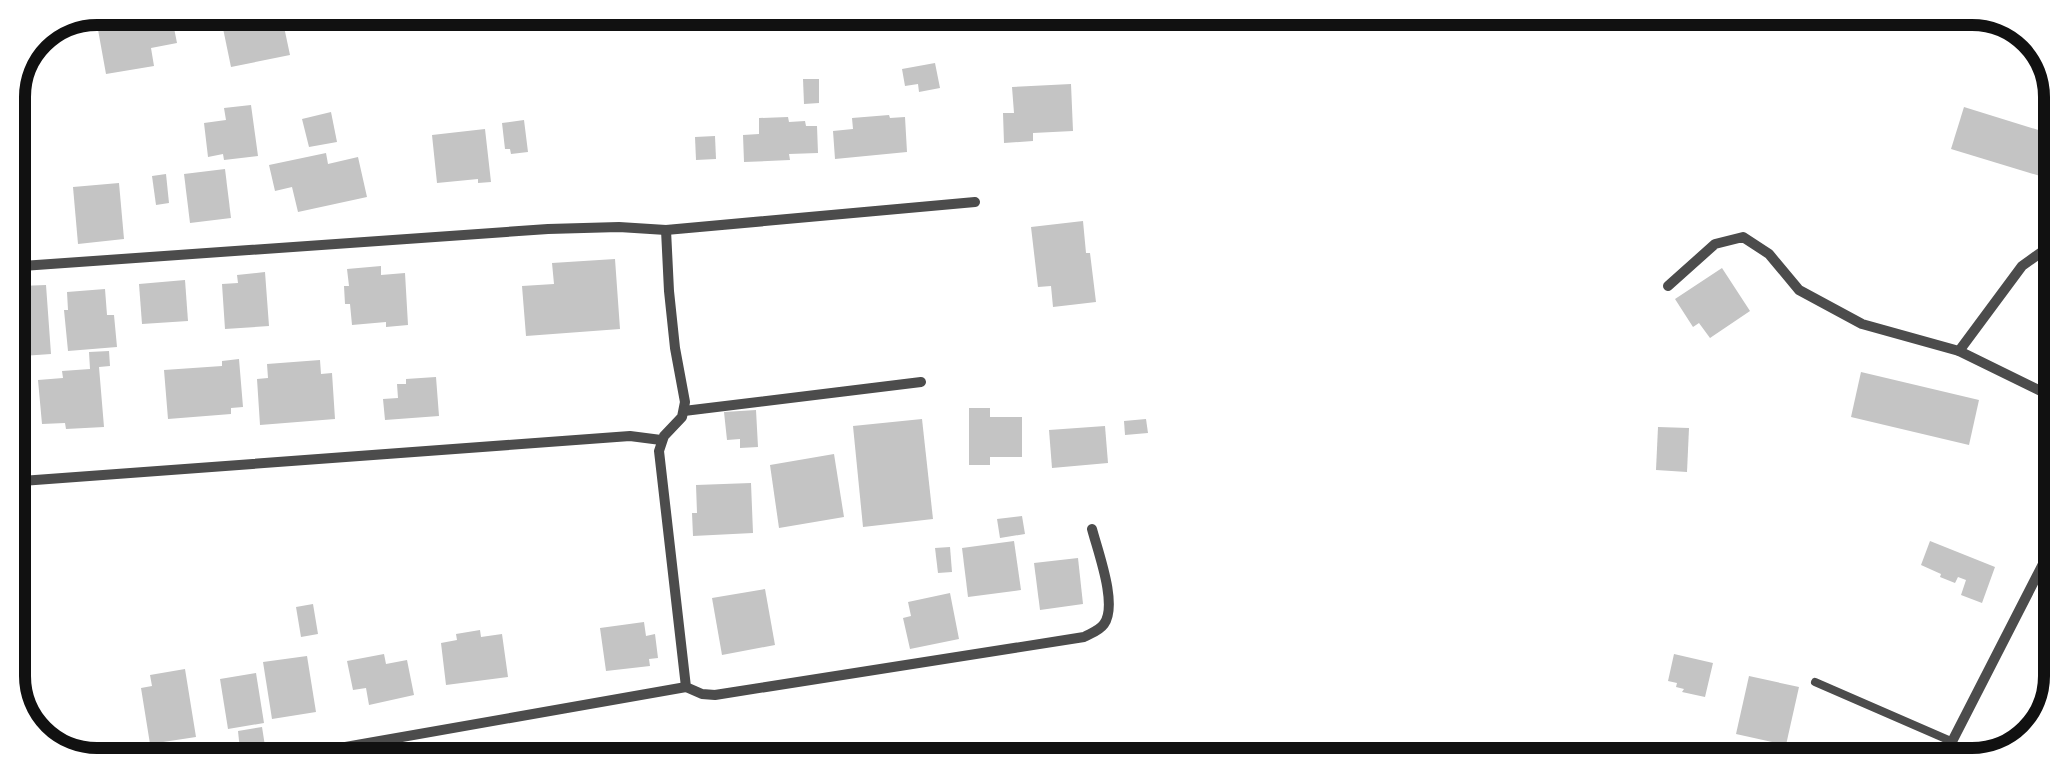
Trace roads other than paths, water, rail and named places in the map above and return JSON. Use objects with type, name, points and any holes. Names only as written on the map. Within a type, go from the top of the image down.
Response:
[{"type":"street","points":[[25,266],[548,229],[620,226],[666,230],[975,202]]},
{"type":"street","points":[[666,230],[669,291],[684,411]]},
{"type":"street","points":[[1668,286],[1716,244],[1743,236],[1769,254],[1800,290],[1862,324],[1959,351],[2044,393]]},
{"type":"street","points":[[1959,351],[2022,266],[2044,250]]},
{"type":"street","points":[[686,687],[659,451],[661,440],[684,411],[921,382]]},
{"type":"street","points":[[25,481],[630,436],[661,440]]},
{"type":"street","points":[[343,748],[686,687],[715,695],[1084,637],[1100,629],[1108,619],[1110,602],[1092,529]]},
{"type":"street","points":[[1949,748],[2044,562]]},
{"type":"lane","points":[[1816,682],[1952,742]]}]
